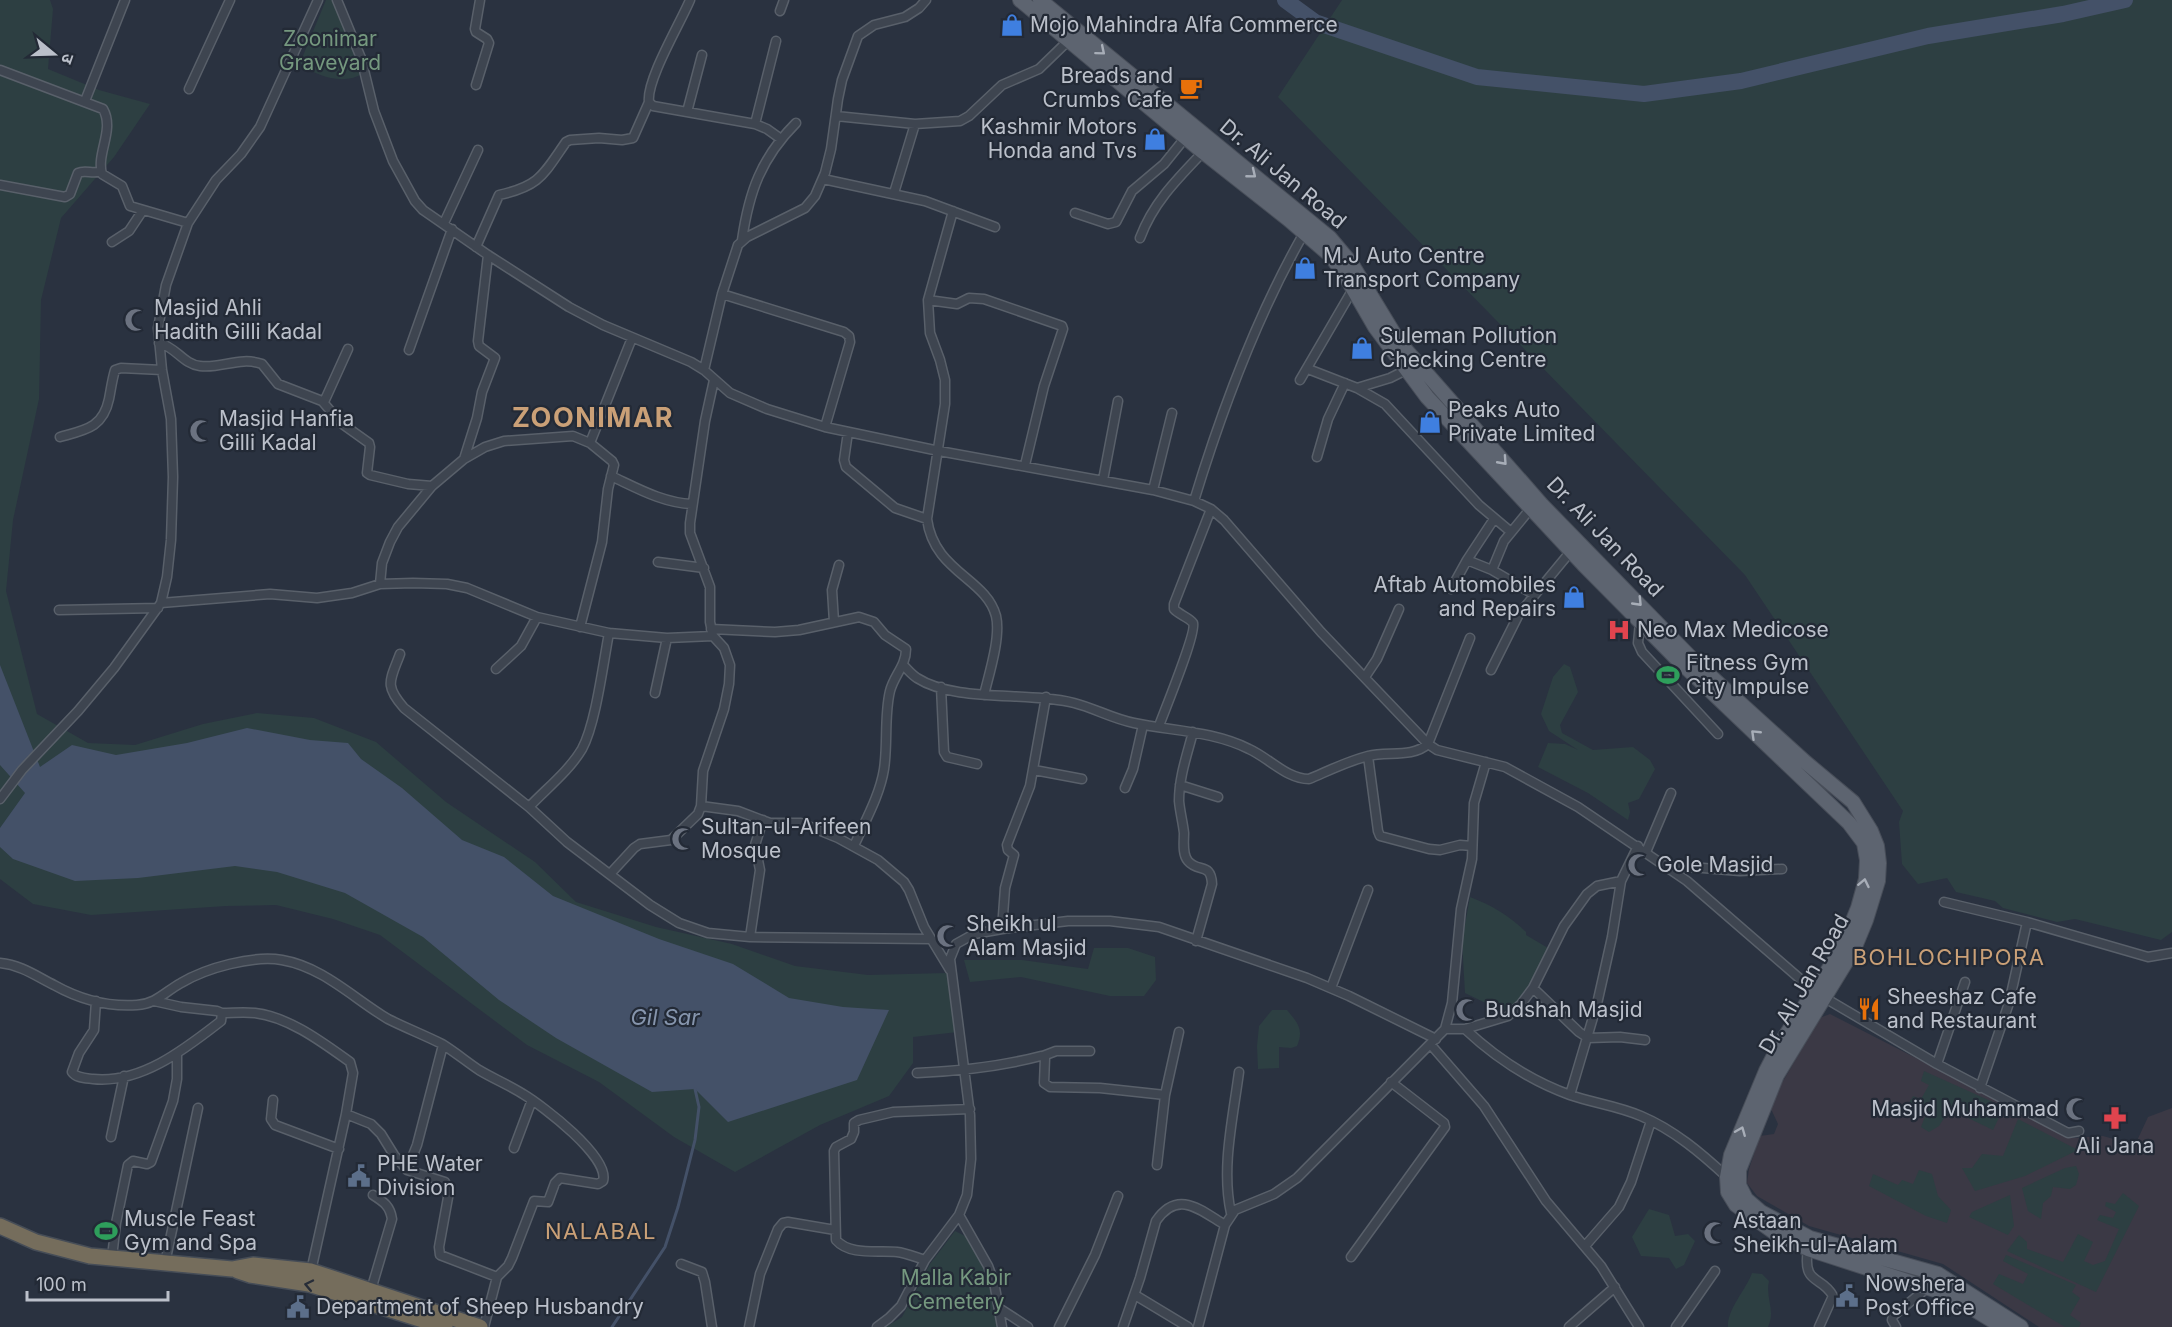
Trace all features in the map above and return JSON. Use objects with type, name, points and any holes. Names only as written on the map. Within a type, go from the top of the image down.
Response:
[{"type":"highway","points":[[0,1226],[36,1242],[75,1253],[232,1269],[250,1275],[309,1284],[482,1327]]},
{"type":"highway","points":[[232,1269],[253,1265],[311,1271],[370,1290],[445,1327]]},
{"type":"main road","name":"Dr. Ali Jan Road","points":[[1020,0],[1072,36],[1330,238],[1351,263],[1384,320],[1414,361],[1542,505],[1696,663],[1796,754],[1853,802],[1871,831],[1877,846],[1879,863],[1878,880],[1866,920],[1854,949],[1780,1044],[1766,1071],[1731,1155],[1727,1177],[1728,1192],[1736,1204],[1778,1235],[1808,1249],[1927,1288],[1952,1289],[2021,1327]]},
{"type":"main road","name":"Dr. Ali Jan Road","points":[[1040,0],[1072,36],[1185,138],[1331,256],[1375,327],[1427,397],[1640,622],[1849,823],[1864,843],[1867,860],[1866,879],[1858,908],[1820,994],[1777,1075],[1743,1156],[1738,1178],[1739,1185],[1746,1200],[1761,1212],[1810,1238],[1938,1274],[1952,1289],[2003,1327]]},
{"type":"street","points":[[85,101],[125,0]]},
{"type":"street","points":[[189,89],[230,0]]},
{"type":"street","points":[[0,800],[22,770],[99,687],[159,605],[167,576],[171,540],[173,477],[171,419],[162,370],[158,327],[163,296],[188,223],[216,180],[241,154],[260,127],[318,0]]},
{"type":"street","points":[[337,0],[361,58],[374,111],[393,161],[415,201],[423,210],[488,255],[569,307],[632,338],[691,362],[742,399],[767,409],[848,432],[1153,490],[1194,501],[1211,509],[1224,520],[1286,593],[1428,744],[1437,750],[1505,767],[1578,807],[1666,865],[1820,994],[1980,1088],[2068,1133],[2079,1131]]},
{"type":"street","points":[[476,85],[489,43],[476,32],[475,28],[480,0]]},
{"type":"street","points":[[476,247],[499,195],[512,193],[541,177],[566,142],[598,138],[622,140],[633,138],[649,102],[649,94],[656,74],[690,0]]},
{"type":"street","points":[[780,11],[784,0]]},
{"type":"street","points":[[742,240],[805,208],[815,196],[823,179],[831,149],[837,99],[842,80],[858,36],[874,25],[904,17],[919,8],[926,0]]},
{"type":"street","points":[[836,116],[915,124],[952,123],[969,116],[1002,86],[1039,69],[1072,36]]},
{"type":"street","points":[[755,124],[776,41]]},
{"type":"street","points":[[687,112],[702,55]]},
{"type":"street","points":[[0,70],[98,106],[107,116],[108,123],[101,155],[102,174],[122,186],[127,204],[188,223]]},
{"type":"street","points":[[649,102],[653,106],[755,124],[767,129],[780,139]]},
{"type":"street","points":[[704,370],[722,294],[734,256],[742,240],[755,184],[762,166],[780,139],[796,123]]},
{"type":"street","points":[[894,193],[915,124]]},
{"type":"street","points":[[1075,213],[1108,224],[1116,222],[1132,191],[1164,164],[1185,138]]},
{"type":"street","points":[[409,350],[448,226],[478,150]]},
{"type":"street","points":[[1140,238],[1146,220],[1163,195],[1203,152]]},
{"type":"street","points":[[0,185],[65,197],[70,194],[78,173],[84,171],[93,174],[101,171]]},
{"type":"street","points":[[823,179],[925,201],[995,227]]},
{"type":"street","points":[[112,242],[129,231],[143,210]]},
{"type":"street","points":[[953,211],[928,300],[930,333],[945,380],[945,404],[927,519],[929,531],[938,552],[982,594],[992,606],[996,617],[997,629],[984,695]]},
{"type":"street","points":[[1194,501],[1251,340],[1279,279],[1304,233]]},
{"type":"street","points":[[464,459],[477,418],[482,392],[495,358],[479,346],[478,341],[488,255]]},
{"type":"street","points":[[1300,380],[1353,289]]},
{"type":"street","points":[[722,294],[844,332],[849,336],[850,342],[825,427]]},
{"type":"street","points":[[928,300],[957,304],[969,298],[984,299],[1062,326],[1063,329],[1044,386],[1025,465]]},
{"type":"street","points":[[590,443],[632,338]]},
{"type":"street","points":[[159,343],[172,347],[189,363],[197,366],[249,361],[262,364],[278,384],[315,396],[324,402],[341,423],[369,443],[367,468],[370,475],[408,484],[432,486]]},
{"type":"street","points":[[324,402],[348,349]]},
{"type":"street","points":[[60,437],[96,425],[109,402],[115,370],[121,368],[162,370]]},
{"type":"street","points":[[1308,369],[1357,388],[1391,409],[1494,519],[1511,532]]},
{"type":"street","points":[[1357,388],[1390,378],[1406,370]]},
{"type":"street","points":[[610,874],[634,848],[640,844],[671,840],[698,814],[701,806],[704,771],[724,709],[730,665],[728,656],[712,633],[710,587],[690,532],[692,504],[714,380]]},
{"type":"street","points":[[1317,458],[1328,419],[1345,383]]},
{"type":"street","points":[[1103,480],[1118,401]]},
{"type":"street","points":[[1153,490],[1172,413]]},
{"type":"street","points":[[848,432],[844,459],[846,467],[895,508],[927,519]]},
{"type":"street","points":[[380,584],[382,563],[390,542],[403,520],[432,486],[464,459],[485,447],[504,441],[573,436],[590,443],[614,465],[602,542],[580,627]]},
{"type":"street","points":[[611,476],[657,497],[681,504],[692,504]]},
{"type":"street","points":[[1492,570],[1499,550],[1531,508]]},
{"type":"street","points":[[1159,726],[1184,660],[1193,627],[1191,621],[1174,609],[1174,604],[1211,509]]},
{"type":"street","points":[[1451,589],[1494,519]]},
{"type":"street","points":[[1491,670],[1510,628],[1533,594],[1571,551]]},
{"type":"street","points":[[1467,560],[1492,570],[1533,594]]},
{"type":"street","points":[[658,562],[704,568]]},
{"type":"street","points":[[834,622],[832,590],[839,565]]},
{"type":"street","points":[[59,610],[159,605],[270,594],[317,598],[352,593],[380,584],[447,584],[467,588],[537,617],[609,633],[667,638],[712,633],[806,629],[859,616],[874,621],[885,635],[906,649],[904,666],[895,678],[888,698],[884,771],[854,846]]},
{"type":"street","points":[[1365,677],[1377,659],[1399,609]]},
{"type":"street","points":[[496,669],[521,646],[537,617]]},
{"type":"street","points":[[1640,622],[1638,643],[1642,652],[1718,734]]},
{"type":"street","points":[[529,807],[575,759],[582,748],[593,715],[609,633]]},
{"type":"street","points":[[655,693],[667,638]]},
{"type":"street","points":[[904,666],[918,678],[941,687],[984,695],[1046,697],[1084,706],[1114,717],[1193,732],[1242,745],[1301,779],[1309,779],[1368,756],[1423,749],[1428,744],[1470,638]]},
{"type":"street","points":[[400,654],[390,684],[391,691],[404,708],[529,807],[567,842],[650,905],[679,923],[708,933],[750,937],[931,939]]},
{"type":"street","points":[[941,687],[944,753],[947,757],[977,764]]},
{"type":"street","points":[[1002,929],[1005,888],[1014,855],[1008,850],[1007,845],[1025,803],[1034,770],[1046,697]]},
{"type":"street","points":[[1125,788],[1133,769],[1143,724]]},
{"type":"street","points":[[1193,732],[1180,784],[1179,803],[1186,860],[1209,871],[1212,875],[1212,884],[1196,941]]},
{"type":"street","points":[[1368,756],[1380,836],[1429,849],[1440,850],[1460,845],[1472,846]]},
{"type":"street","points":[[1198,1327],[1225,1225],[1231,1213],[1274,1194],[1297,1178],[1445,1029],[1452,1003],[1459,924],[1472,860],[1474,803],[1486,762]]},
{"type":"street","points":[[1034,770],[1082,779]]},
{"type":"street","points":[[1180,784],[1218,797]]},
{"type":"street","points":[[1646,852],[1671,793]]},
{"type":"street","points":[[701,806],[738,811],[777,823],[801,823],[854,846],[878,860],[904,882],[915,900],[931,939],[950,970]]},
{"type":"street","points":[[750,937],[760,870],[755,845],[763,820]]},
{"type":"street","points":[[1570,1095],[1588,1038],[1612,937],[1621,880],[1638,846]]},
{"type":"street","points":[[1666,865],[1740,871],[1782,869]]},
{"type":"street","points":[[1445,1029],[1465,1029],[1508,1016],[1533,988],[1564,926],[1587,894],[1596,886],[1621,880]]},
{"type":"street","points":[[1331,988],[1368,890]]},
{"type":"street","points":[[1944,902],[2026,922],[2148,957],[2172,953]]},
{"type":"street","points":[[878,1327],[901,1306],[925,1260],[959,1215],[967,1195],[970,1177],[970,1109],[950,970],[950,959],[956,944],[974,934],[1068,921],[1110,921],[1159,927],[1266,963],[1331,988],[1434,1042],[1484,1106],[1546,1201],[1585,1246],[1615,1287],[1639,1327]]},
{"type":"street","points":[[1980,1088],[2009,1002],[2026,922]]},
{"type":"street","points":[[0,963],[20,967],[70,994],[96,1001],[140,1005],[154,1001],[177,985],[198,975],[249,960],[279,959],[293,962],[325,976],[390,1020],[443,1045],[480,1070],[532,1100],[593,1152],[602,1166],[603,1181],[598,1184],[560,1178],[555,1182],[548,1202],[534,1201],[512,1258],[508,1266],[497,1277],[482,1327]]},
{"type":"street","points":[[1937,1064],[1965,982]]},
{"type":"street","points":[[1533,988],[1578,1032],[1588,1038],[1626,1037],[1645,1040]]},
{"type":"street","points":[[96,1001],[94,1030],[80,1053],[72,1075],[105,1080],[124,1076],[177,1055],[221,1021],[222,1013]]},
{"type":"street","points":[[154,1001],[222,1013],[256,1013],[271,1017],[321,1041],[350,1062],[353,1073],[346,1114],[311,1271]]},
{"type":"street","points":[[1465,1029],[1506,1063],[1570,1095],[1620,1109],[1651,1121],[1694,1147],[1727,1177]]},
{"type":"street","points":[[1157,1165],[1165,1095],[1179,1032]]},
{"type":"street","points":[[407,1170],[417,1145],[443,1045]]},
{"type":"street","points":[[916,1073],[966,1071],[1043,1056],[1056,1051],[1090,1051]]},
{"type":"street","points":[[112,1257],[116,1223],[128,1165],[133,1161],[147,1164],[151,1162],[172,1101],[177,1079],[177,1055]]},
{"type":"street","points":[[1043,1056],[1044,1083],[1050,1088],[1100,1088],[1165,1095]]},
{"type":"street","points":[[1231,1213],[1228,1198],[1228,1160],[1239,1072]]},
{"type":"street","points":[[111,1137],[124,1076]]},
{"type":"street","points":[[1351,1257],[1445,1127],[1444,1123],[1391,1082]]},
{"type":"street","points":[[273,1100],[271,1119],[275,1125],[339,1149]]},
{"type":"street","points":[[514,1148],[532,1100]]},
{"type":"street","points":[[165,1263],[198,1108]]},
{"type":"street","points":[[925,1260],[895,1252],[867,1251],[845,1246],[836,1240],[834,1151],[836,1147],[851,1139],[855,1123],[878,1114],[970,1109]]},
{"type":"street","points":[[346,1114],[371,1124],[407,1170],[445,1182],[449,1192],[439,1247],[440,1255],[497,1277]]},
{"type":"street","points":[[1585,1246],[1619,1207],[1631,1182],[1651,1121]]},
{"type":"street","points":[[370,1290],[385,1248],[392,1219],[390,1209],[385,1203],[372,1195]]},
{"type":"street","points":[[1059,1327],[1095,1255],[1118,1196]]},
{"type":"street","points":[[1123,1327],[1135,1295],[1156,1221],[1161,1213],[1173,1204],[1191,1204],[1225,1225]]},
{"type":"street","points":[[959,1215],[988,1266],[994,1282],[1002,1327]]},
{"type":"street","points":[[749,1327],[760,1274],[778,1229],[783,1223],[835,1230]]},
{"type":"street","points":[[1808,1249],[1807,1269],[1817,1282],[1833,1296],[1819,1327]]},
{"type":"street","points":[[681,1264],[702,1272],[712,1327]]},
{"type":"street","points":[[1676,1327],[1715,1271]]},
{"type":"street","points":[[1569,1327],[1615,1287]]},
{"type":"street","points":[[1896,1327],[1892,1320],[1893,1316],[1927,1288]]},
{"type":"street","points":[[1135,1295],[1188,1327]]},
{"type":"street","points":[[999,1308],[1028,1327]]},
{"type":"shaded area","points":[[1830,1014],[2072,1138],[2103,1136],[2135,1145],[2148,1117],[2172,1108],[2172,1327],[2039,1327],[1943,1264],[1809,1226],[1757,1196],[1747,1183],[1749,1169],[1760,1136],[1774,1134],[1778,1124],[1771,1109],[1778,1090],[1815,1026],[1822,1017]]},
{"type":"green space","points":[[0,0],[50,0],[53,9],[48,69],[99,90],[150,104],[114,157],[61,218],[41,300],[39,399],[13,520],[6,591],[37,714],[88,743],[135,745],[203,724],[257,713],[314,718],[376,742],[446,802],[535,862],[576,902],[656,927],[732,944],[795,966],[868,975],[947,973],[958,1032],[913,1037],[913,1063],[889,1096],[820,1125],[735,1172],[674,1137],[599,1082],[527,1045],[380,935],[333,919],[276,905],[91,915],[33,904],[0,879]]},
{"type":"green space","name":"Zoonimar Graveyard","points":[[326,0],[335,0],[344,19],[362,74],[347,79],[330,78],[300,63]]},
{"type":"green space","points":[[1342,0],[2172,0],[2172,932],[2161,940],[2075,919],[2057,922],[2003,908],[1995,901],[1956,892],[1947,878],[1918,884],[1902,864],[1899,822],[1903,811],[1745,575],[1278,97]]},
{"type":"green space","points":[[1564,664],[1570,667],[1578,692],[1560,725],[1562,733],[1593,750],[1633,747],[1650,760],[1655,769],[1639,799],[1628,803],[1630,812],[1628,820],[1588,793],[1538,767],[1548,743],[1565,744],[1578,750],[1549,731],[1541,714],[1553,677]]},
{"type":"green space","points":[[1470,897],[1507,916],[1526,932],[1526,935],[1548,948],[1531,986],[1519,1002],[1502,1011],[1465,993],[1462,941]]},
{"type":"green space","points":[[1094,948],[1128,948],[1155,957],[1156,980],[1144,996],[1110,996],[1021,977],[970,982],[964,960],[1022,960],[1088,969]]},
{"type":"green space","points":[[1272,1010],[1287,1010],[1299,1027],[1299,1040],[1297,1046],[1279,1047],[1279,1068],[1258,1069],[1259,1026]]},
{"type":"green space","points":[[1924,1071],[2004,1107],[1993,1130],[1968,1118],[1948,1112],[1939,1126],[1929,1132],[1921,1127],[1926,1114],[1908,1105],[1913,1096],[1921,1099],[1929,1085],[1921,1081]]},
{"type":"green space","points":[[2018,1119],[2078,1150],[2025,1176],[1975,1191],[1962,1168],[1972,1168],[1982,1154],[2003,1156]]},
{"type":"green space","points":[[2076,1166],[2079,1174],[2076,1185],[2070,1189],[2053,1187],[2051,1196],[2043,1203],[2041,1219],[2028,1211],[2022,1188],[2065,1168]]},
{"type":"green space","points":[[1919,1170],[1932,1174],[1938,1196],[1951,1210],[1947,1223],[1926,1216],[1869,1186],[1873,1174],[1898,1185],[1902,1180],[1913,1184]]},
{"type":"green space","points":[[2123,1193],[2139,1206],[2096,1292],[2007,1251],[2019,1235],[2027,1242],[2027,1249],[2063,1262],[2078,1234],[2093,1242],[2084,1261],[2093,1265],[2105,1261],[2119,1229],[2097,1220],[2100,1215],[2113,1218],[2116,1212],[2105,1206],[2106,1202],[2115,1204]]},
{"type":"green space","points":[[2010,1195],[2014,1226],[2008,1235],[1969,1217],[1972,1212]]},
{"type":"green space","points":[[1649,1209],[1669,1215],[1675,1236],[1688,1234],[1695,1241],[1684,1265],[1676,1269],[1669,1258],[1641,1256],[1632,1237]]},
{"type":"green space","name":"Malla Kabir Cemetery","points":[[955,1231],[969,1238],[989,1272],[999,1327],[886,1327],[902,1317],[930,1264]]},
{"type":"green space","points":[[2006,1255],[2076,1285],[2072,1292],[2080,1298],[2070,1315],[2081,1323],[2079,1327],[2065,1327],[1993,1284],[1999,1274],[2023,1284],[2028,1274],[2003,1261]]},
{"type":"green space","points":[[1752,1273],[1762,1274],[1769,1281],[1771,1315],[1768,1327],[1728,1327],[1730,1313]]},
{"type":"water","name":"Gil Sar","points":[[0,665],[40,767],[72,745],[116,755],[187,743],[247,728],[310,740],[348,743],[361,759],[402,788],[462,840],[504,857],[553,896],[659,939],[733,964],[789,998],[843,1007],[889,1010],[857,1080],[728,1122],[695,1089],[652,1092],[556,1038],[499,1000],[423,937],[345,893],[277,872],[235,866],[138,878],[75,881],[13,859],[0,847],[0,828],[25,793],[0,765]]},
{"type":"waterway","points":[[1285,0],[1315,22],[1477,77],[1644,94],[1741,81],[1928,36],[2063,14],[2125,0]]},
{"type":"waterway","points":[[612,1327],[665,1247],[695,1140],[699,1107],[695,1089]]},
{"type":"place","name":"Mojo Mahindra Alfa Commerce","points":[[1012,25]]},
{"type":"place","name":"Breads and Crumbs Cafe","points":[[1191,88]]},
{"type":"place","name":"Kashmir Motors Honda and Tvs","points":[[1155,139]]},
{"type":"place","name":"M.J Auto Centre Transport Company","points":[[1305,268]]},
{"type":"place","name":"Masjid Ahli Hadith Gilli Kadal","points":[[136,320]]},
{"type":"place","name":"Suleman Pollution Checking Centre","points":[[1362,348]]},
{"type":"place","name":"Peaks Auto Private Limited","points":[[1430,422]]},
{"type":"place","name":"Masjid Hanfia Gilli Kadal","points":[[201,431]]},
{"type":"place","name":"Aftab Automobiles and Repairs","points":[[1574,597]]},
{"type":"place","name":"Neo Max Medicose","points":[[1619,630]]},
{"type":"place","name":"Fitness Gym City Impulse","points":[[1668,675]]},
{"type":"place","name":"Sultan-ul-Arifeen Mosque","points":[[683,839]]},
{"type":"place","name":"Gole Masjid","points":[[1639,865]]},
{"type":"place","name":"Sheikh ul Alam Masjid","points":[[948,936]]},
{"type":"place","name":"Sheeshaz Cafe and Restaurant","points":[[1869,1009]]},
{"type":"place","name":"Budshah Masjid","points":[[1467,1010]]},
{"type":"place","name":"Masjid Muhammad","points":[[2077,1109]]},
{"type":"place","name":"Ali Jana","points":[[2115,1118]]},
{"type":"place","name":"PHE Water Division","points":[[359,1176]]},
{"type":"place","name":"Muscle Feast Gym and Spa","points":[[106,1231]]},
{"type":"place","name":"Astaan Sheikh-ul-Aalam","points":[[1715,1233]]},
{"type":"place","name":"Nowshera Post Office","points":[[1847,1296]]},
{"type":"place","name":"Department of Sheep Husbandry","points":[[298,1307]]},
{"type":"district","name":"ZOONIMAR","points":[[593,418]]},
{"type":"district","name":"BOHLOCHIPORA","points":[[1949,957]]},
{"type":"district","name":"NALABAL","points":[[601,1231]]}]
